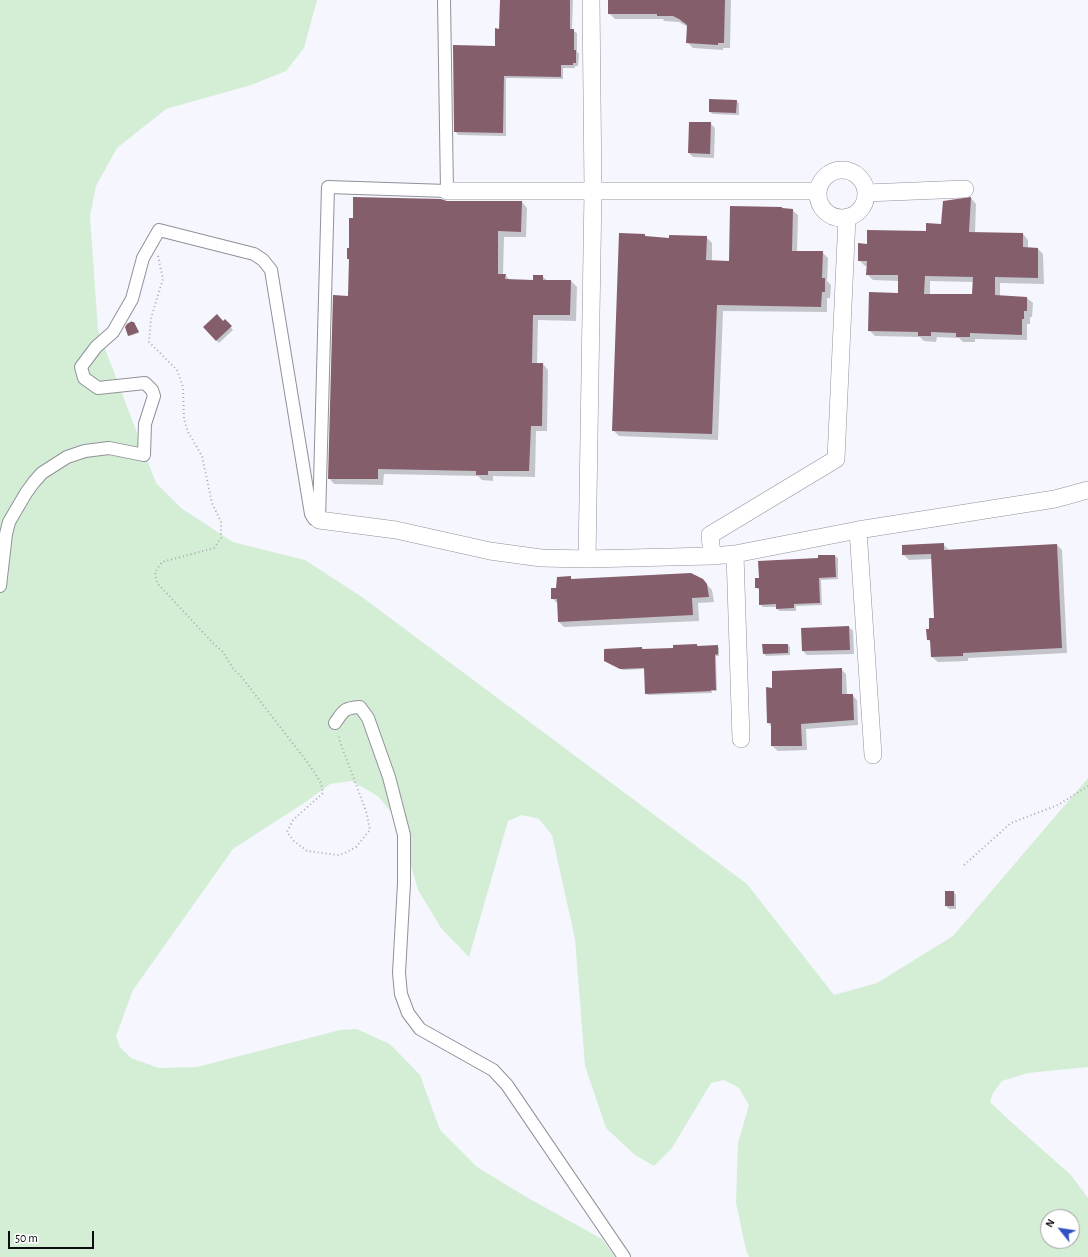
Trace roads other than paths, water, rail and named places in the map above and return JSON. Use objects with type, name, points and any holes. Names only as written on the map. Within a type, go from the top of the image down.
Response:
[{"type":"street","points":[[444,0],[447,190]]},
{"type":"street","points":[[587,559],[592,191],[591,0]]},
{"type":"street","points":[[847,170],[860,178],[866,193],[865,200],[858,211],[847,217],[839,218],[832,216],[821,206],[818,198],[818,191],[823,180],[831,172],[847,170]]},
{"type":"street","points":[[319,520],[328,187],[447,190],[818,191]]},
{"type":"street","points":[[866,193],[965,189]]},
{"type":"street","points":[[712,556],[710,535],[836,459],[847,217]]},
{"type":"street","points":[[0,586],[6,534],[9,522],[26,493],[42,473],[67,457],[85,451],[109,448],[144,455],[145,424],[154,396],[152,390],[145,383],[98,388],[84,378],[81,367],[96,347],[113,332],[132,299],[143,258],[159,230],[254,254],[263,260],[270,270],[311,514],[314,518],[319,520],[396,530],[490,551],[541,558],[587,559],[712,556],[735,554],[858,530],[1055,499],[1088,490]]},
{"type":"street","points":[[858,530],[873,755]]},
{"type":"street","points":[[735,554],[741,739]]},
{"type":"street","points":[[335,723],[343,710],[352,708],[360,707],[368,718],[389,777],[404,835],[404,883],[399,973],[401,994],[408,1013],[420,1028],[493,1070],[507,1085],[624,1257]]}]
